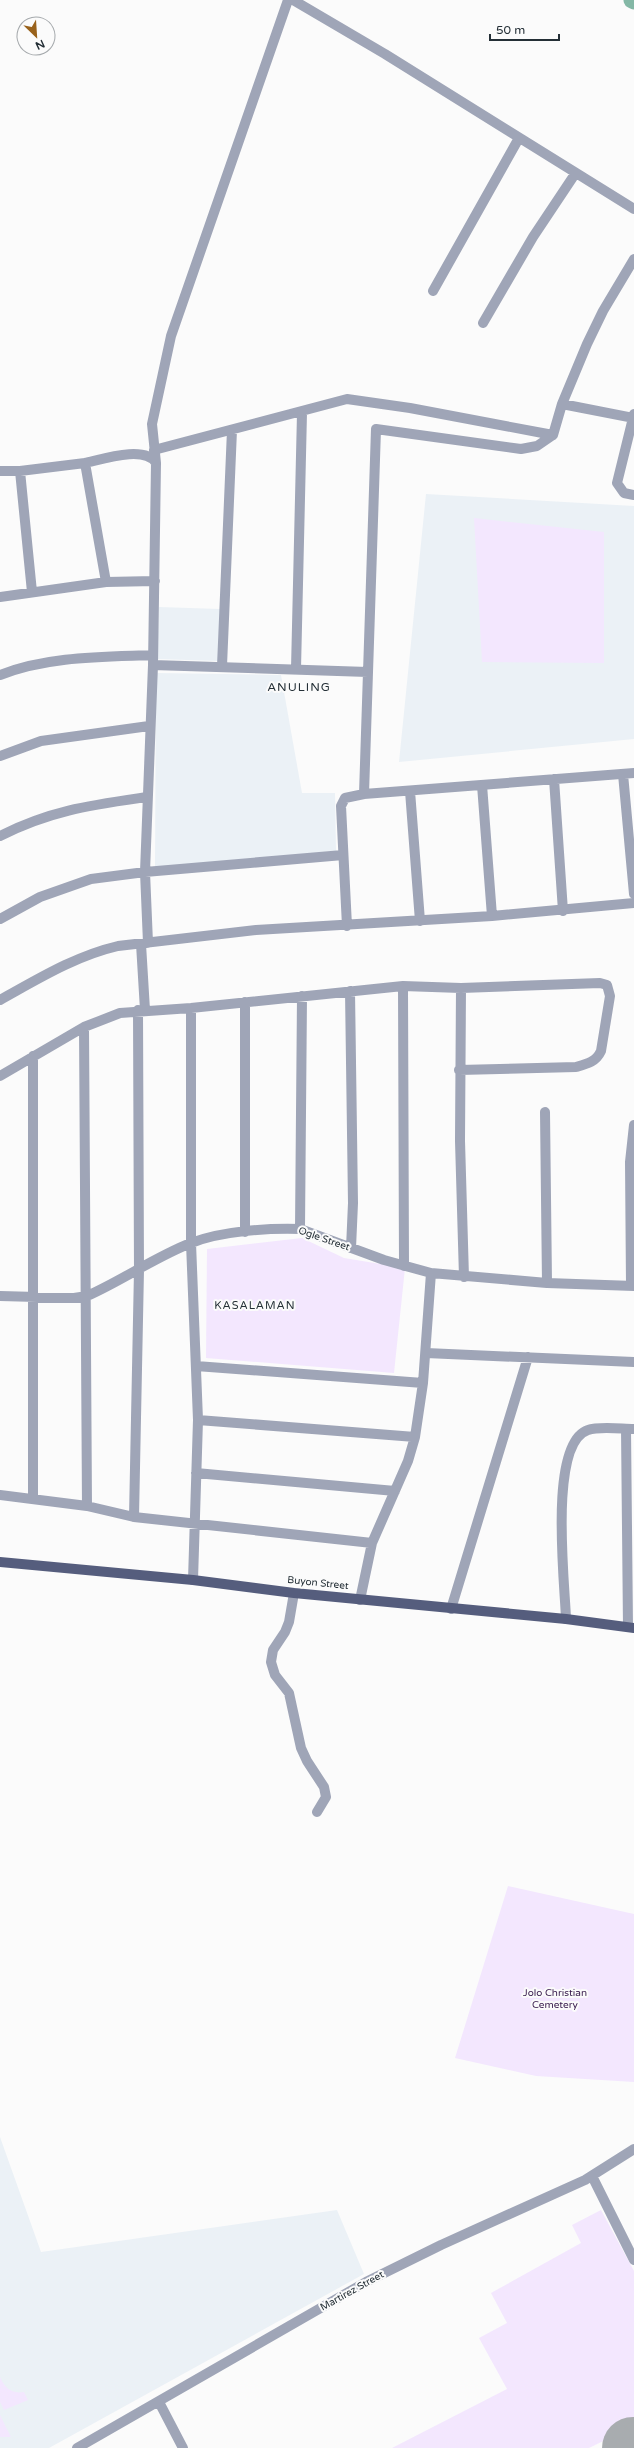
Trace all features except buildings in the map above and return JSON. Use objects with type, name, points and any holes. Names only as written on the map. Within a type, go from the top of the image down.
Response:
[{"type":"main road","name":"Buyon Street","points":[[0,1562],[193,1580],[294,1593],[451,1610],[566,1620],[631,1628]]},
{"type":"street","points":[[134,1517],[145,872],[155,581],[156,463],[152,424],[171,336],[288,0]]},
{"type":"street","points":[[293,0],[385,54],[634,210]]},
{"type":"street","points":[[433,291],[519,138]]},
{"type":"street","points":[[483,323],[533,237],[575,174]]},
{"type":"street","points":[[364,794],[376,429],[521,449],[537,446],[553,435],[562,404],[599,318],[634,259]]},
{"type":"street","points":[[154,450],[302,413],[347,399],[410,408],[553,435]]},
{"type":"street","points":[[562,404],[633,417],[617,483],[621,491],[634,496]]},
{"type":"street","points":[[296,669],[302,413]]},
{"type":"street","points":[[222,666],[232,430]]},
{"type":"street","points":[[0,471],[20,471],[85,463],[142,453],[151,456],[156,463]]},
{"type":"street","points":[[85,463],[106,582]]},
{"type":"street","points":[[20,471],[32,592]]},
{"type":"street","points":[[0,597],[106,582],[155,581]]},
{"type":"street","points":[[0,675],[23,667],[86,658],[153,660],[222,666],[368,672]]},
{"type":"street","points":[[0,756],[41,741],[149,726]]},
{"type":"street","points":[[347,926],[341,804],[348,797],[364,794],[634,773]]},
{"type":"street","points":[[623,774],[634,894]]},
{"type":"street","points":[[554,779],[563,911]]},
{"type":"street","points":[[482,785],[492,916]]},
{"type":"street","points":[[410,791],[420,921]]},
{"type":"street","points":[[0,836],[30,822],[61,811],[147,797]]},
{"type":"street","points":[[0,919],[40,897],[77,883],[145,872],[343,856]]},
{"type":"street","points":[[0,1000],[85,956],[118,946],[256,930],[347,926],[563,911],[634,903]]},
{"type":"street","points":[[0,1076],[84,1026],[120,1013],[142,1010],[191,1008],[350,990],[403,986],[461,988],[600,982],[607,985],[610,996],[601,1051],[597,1058],[588,1064],[576,1067],[459,1070]]},
{"type":"street","points":[[403,986],[404,1266]]},
{"type":"street","points":[[461,988],[459,1070],[464,1277]]},
{"type":"street","points":[[350,990],[353,1203],[351,1248]]},
{"type":"street","points":[[300,1229],[302,996]]},
{"type":"street","points":[[245,1002],[245,1232]]},
{"type":"street","points":[[191,1008],[191,1243],[198,1420],[196,1523],[193,1580]]},
{"type":"street","points":[[84,1026],[88,1296],[87,1506]]},
{"type":"street","points":[[33,1056],[33,1499]]},
{"type":"street","points":[[545,1112],[547,1283]]},
{"type":"street","points":[[633,1286],[630,1162],[634,1126]]},
{"type":"street","name":"Ogle Street","points":[[0,1296],[74,1298],[88,1296],[191,1243],[218,1235],[300,1229],[404,1266],[431,1273],[547,1283],[633,1286]]},
{"type":"street","points":[[360,1600],[372,1543],[395,1491],[415,1437],[424,1383],[431,1273]]},
{"type":"street","points":[[426,1353],[634,1362]]},
{"type":"street","points":[[451,1610],[528,1357]]},
{"type":"street","points":[[196,1366],[424,1383]]},
{"type":"street","points":[[198,1420],[415,1437]]},
{"type":"street","points":[[566,1620],[561,1518],[564,1477],[572,1448],[581,1434],[589,1429],[630,1429],[631,1628]]},
{"type":"street","points":[[196,1473],[395,1491]]},
{"type":"street","points":[[0,1496],[87,1506],[134,1517],[372,1543]]},
{"type":"street","points":[[294,1593],[289,1622],[285,1632],[273,1650],[271,1662],[275,1675],[289,1692],[304,1754],[324,1788],[326,1797],[317,1812]]},
{"type":"street","name":"Martirez Street","points":[[77,2448],[366,2282],[441,2245],[536,2204],[592,2176],[634,2149]]},
{"type":"street","points":[[592,2176],[634,2260]]},
{"type":"street","points":[[159,2402],[183,2448]]},
{"type":"shaded area","points":[[426,494],[634,506],[634,739],[399,762]]},
{"type":"shaded area","points":[[159,607],[220,609],[218,661],[157,659]]},
{"type":"shaded area","points":[[156,673],[281,675],[302,793],[335,793],[336,851],[155,867]]},
{"type":"shaded area","points":[[0,2137],[41,2252],[337,2210],[364,2274],[49,2448],[0,2448]]},
{"type":"green space","points":[[474,518],[604,532],[604,663],[482,662]]},
{"type":"green space","points":[[302,1238],[344,1258],[405,1268],[394,1373],[206,1358],[207,1249]]},
{"type":"green space","name":"Jolo Christian Cemetery","points":[[508,1886],[634,1914],[634,2082],[536,2076],[455,2058]]},
{"type":"green space","points":[[601,2210],[634,2271],[634,2426],[589,2448],[392,2448],[507,2389],[479,2338],[507,2323],[491,2293],[581,2243],[572,2225]]},
{"type":"green space","points":[[0,2377],[6,2387],[15,2392],[24,2392],[28,2400],[4,2410],[0,2402]]},
{"type":"green space","points":[[0,2415],[11,2437],[0,2437]]},
{"type":"district","name":"ANULING","points":[[299,687]]},
{"type":"district","name":"KASALAMAN","points":[[255,1305]]}]
